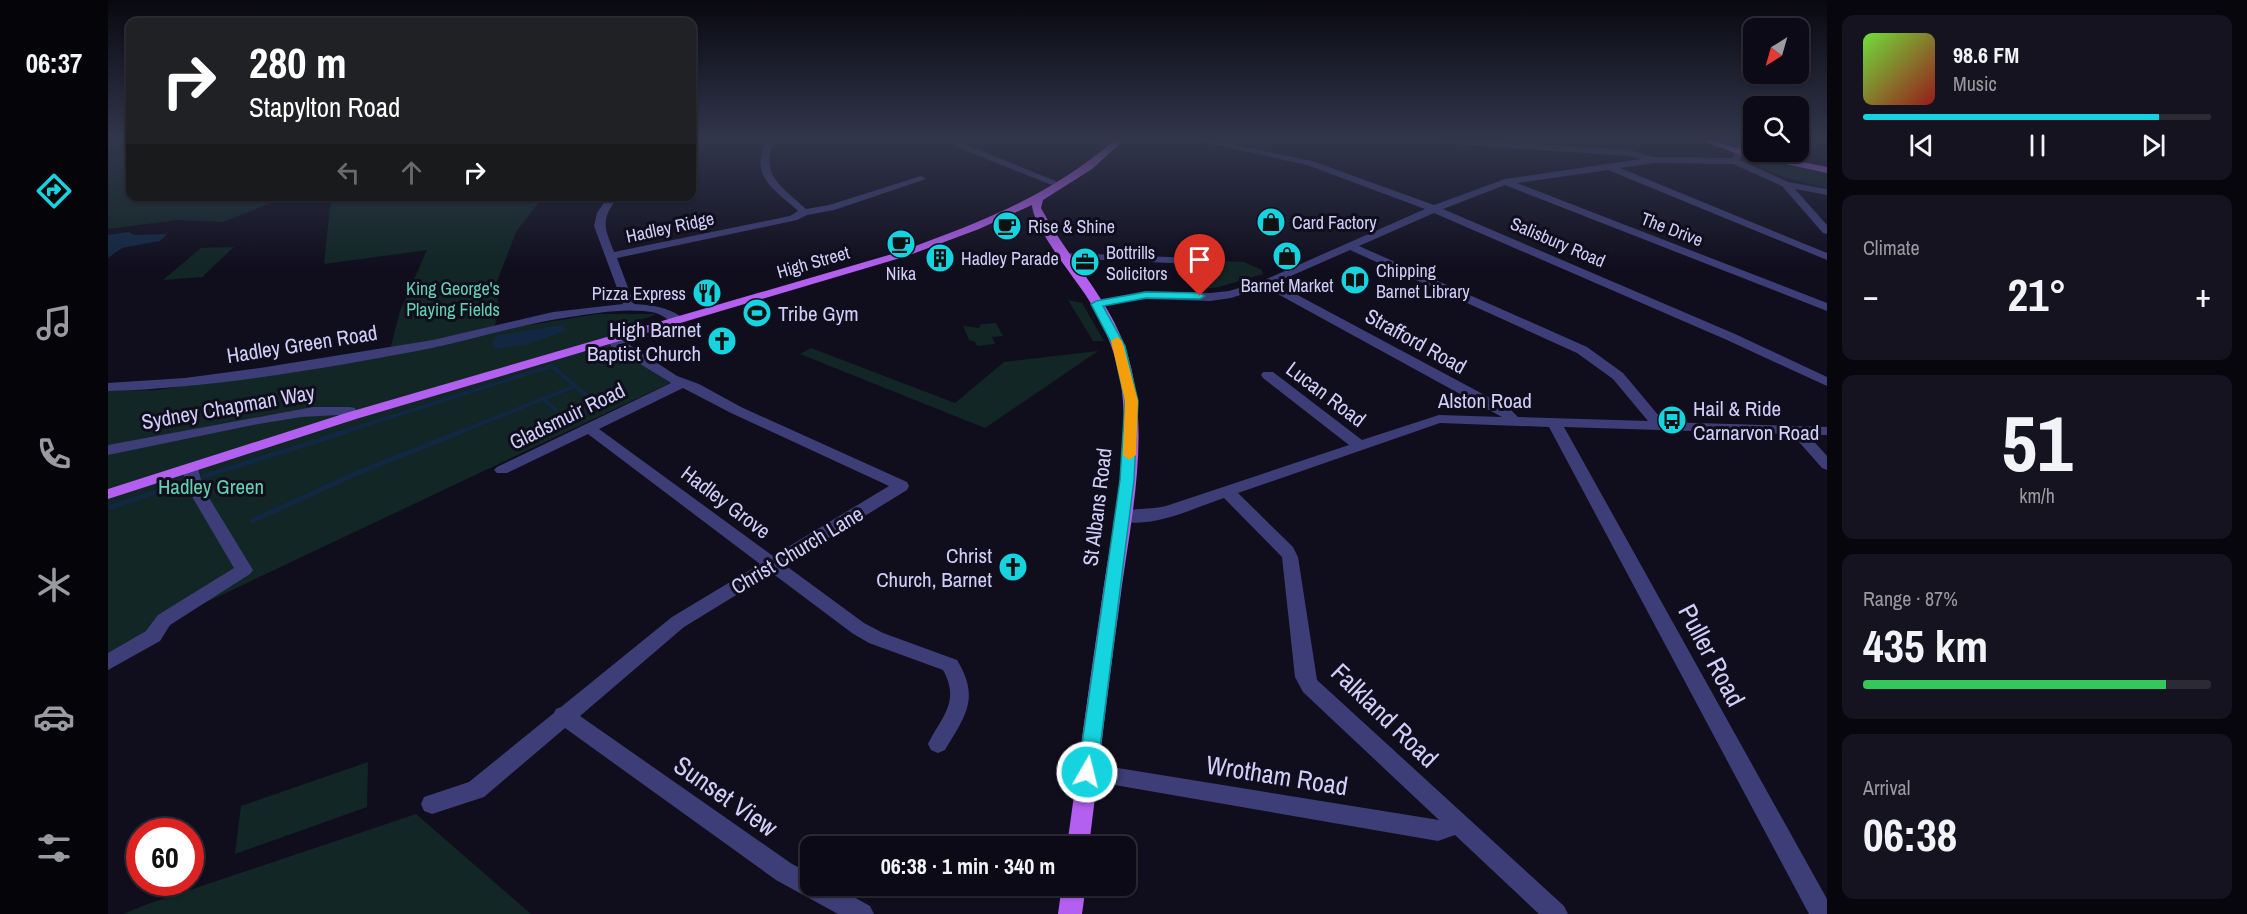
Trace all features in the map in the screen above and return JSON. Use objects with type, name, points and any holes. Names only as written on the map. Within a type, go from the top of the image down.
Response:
[{"type":"main road","name":"High Street","points":[[351,416],[903,254],[963,232],[1019,206],[1038,208],[1064,183]]},
{"type":"main road","points":[[1006,212],[1022,213],[1038,208]]},
{"type":"main road","name":"St Albans Road","points":[[1038,208],[1063,256],[1096,304],[1119,346],[1132,401],[1129,458],[1122,516],[1079,836]]},
{"type":"main road","points":[[108,494],[351,416]]},
{"type":"main road","points":[[1070,914],[1072,896]]},
{"type":"street","points":[[775,183],[804,212]]},
{"type":"street","name":"Hadley Ridge","points":[[612,256],[794,218],[804,212],[830,208],[910,183]]},
{"type":"street","points":[[1055,183],[1060,185]]},
{"type":"street","name":"Salisbury Road","points":[[1363,183],[1434,209],[1731,337],[1827,382]]},
{"type":"street","points":[[1096,304],[1146,295],[1210,297],[1231,294],[1266,283],[1434,209],[1503,183]]},
{"type":"street","name":"The Drive","points":[[1507,183],[1827,307]]},
{"type":"street","points":[[1648,183],[1827,257]]},
{"type":"street","points":[[1785,184],[1827,192]]},
{"type":"street","points":[[1785,184],[1827,231]]},
{"type":"street","points":[[611,201],[600,217],[600,226],[630,308]]},
{"type":"street","points":[[1350,246],[1582,350],[1618,376],[1659,425]]},
{"type":"street","points":[[1063,256],[1195,261],[1205,266],[1206,275]]},
{"type":"street","name":"Strafford Road","points":[[1266,283],[1504,411],[1513,420]]},
{"type":"street","name":"Hadley Green Road","points":[[108,387],[160,387],[216,379],[418,346],[524,321],[588,311],[630,308],[667,312],[676,319]]},
{"type":"street","name":"Christ Church Lane","points":[[432,804],[476,790],[678,622],[901,486],[682,383],[636,356],[613,338]]},
{"type":"street","name":"Lucan Road","points":[[1268,375],[1359,445]]},
{"type":"street","name":"Gladsmuir Road","points":[[502,470],[682,383]]},
{"type":"street","name":"Sydney Chapman Way","points":[[108,450],[181,434],[310,412],[341,410],[350,411],[351,416]]},
{"type":"street","name":"Alston Road","points":[[1122,516],[1148,516],[1439,418],[1827,431]]},
{"type":"street","name":"Puller Road","points":[[1554,422],[1822,914]]},
{"type":"street","name":"Hadley Grove","points":[[590,429],[858,628],[876,638],[950,665],[961,684],[962,696],[959,709],[938,744]]},
{"type":"street","points":[[1796,430],[1827,465]]},
{"type":"street","points":[[108,662],[153,636],[164,620],[244,570],[195,488],[190,468]]},
{"type":"street","name":"Falkland Road","points":[[1226,491],[1287,551],[1290,557],[1305,677],[1310,686],[1556,914]]},
{"type":"street","name":"Sunset View","points":[[563,716],[784,872],[862,914]]},
{"type":"street","name":"Wrotham Road","points":[[1087,772],[1438,831],[1457,823]]},
{"type":"green space","points":[[108,183],[126,183],[126,201],[276,201],[223,222],[177,220],[108,229]]},
{"type":"green space","points":[[1805,183],[1827,183],[1827,188]]},
{"type":"green space","name":"Hadley Green","points":[[331,201],[540,201],[516,232],[495,287],[500,309],[493,331],[597,314],[654,314],[608,331],[618,349],[670,383],[196,607],[108,662],[108,391],[157,390],[389,353],[400,311],[427,250],[324,264]]},
{"type":"green space","points":[[234,247],[202,277],[163,280],[201,248]]},
{"type":"green space","points":[[1222,261],[1244,262],[1262,270],[1263,274],[1219,287],[1199,290],[1196,273],[1210,274],[1222,264]]},
{"type":"green space","points":[[1068,300],[1082,303],[1104,341],[1093,341]]},
{"type":"green space","points":[[996,323],[1003,336],[992,337],[995,344],[977,346],[975,342],[969,340],[963,326],[979,328],[981,324]]},
{"type":"green space","points":[[811,348],[955,403],[1004,362],[1098,351],[985,428],[800,354]]},
{"type":"green space","points":[[368,762],[367,807],[235,854],[241,806]]},
{"type":"green space","points":[[416,814],[531,914],[123,914],[172,896],[204,896],[204,885]]},
{"type":"water","points":[[129,232],[134,235],[167,234],[160,241],[122,248],[108,258],[108,235]]},
{"type":"water","points":[[561,325],[567,330],[526,345],[497,349],[491,343],[498,335]]},
{"type":"waterway","points":[[343,432],[552,366],[596,404]]},
{"type":"waterway","points":[[460,432],[575,386]]},
{"type":"waterway","points":[[543,399],[556,410]]},
{"type":"waterway","points":[[202,477],[348,431]]},
{"type":"waterway","points":[[252,521],[355,474],[463,431]]},
{"type":"waterway","points":[[108,508],[183,483]]},
{"type":"slow traffic","points":[[1117,341],[1132,401],[1129,455]]},
{"type":"place","name":"Card Factory","points":[[1271,222]]},
{"type":"place","name":"Rise & Shine","points":[[1007,226]]},
{"type":"place","name":"Nika","points":[[901,244]]},
{"type":"place","name":"Barnet Market","points":[[1287,256]]},
{"type":"place","name":"Hadley Parade","points":[[940,258]]},
{"type":"place","name":"Bottrills Solicitors","points":[[1085,262]]},
{"type":"place","name":"Chipping Barnet Library","points":[[1355,280]]},
{"type":"place","name":"Pizza Express","points":[[707,293]]},
{"type":"place","name":"Tribe Gym","points":[[757,313]]},
{"type":"place","name":"High Barnet Baptist Church","points":[[722,341]]},
{"type":"place","name":"Hail & Ride Carnarvon Road","points":[[1672,420]]},
{"type":"place","name":"Christ Church, Barnet","points":[[1013,567]]},
{"type":"route","points":[[1087,772],[1127,480],[1132,401],[1119,346],[1096,304],[1146,295],[1200,296]]},
{"type":"park label","name":"King George's Playing Fields","points":[[453,298]]}]
